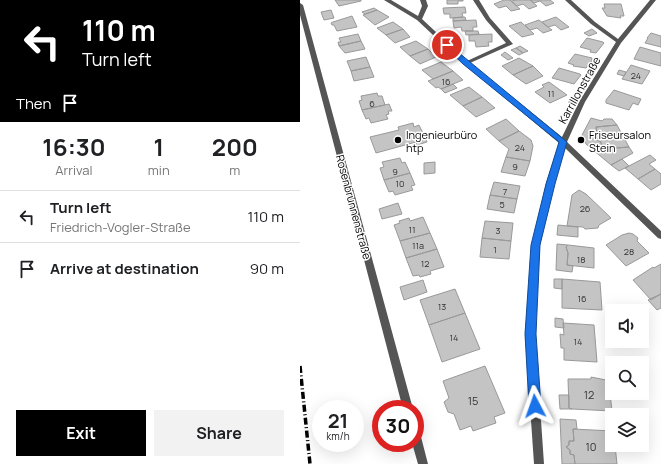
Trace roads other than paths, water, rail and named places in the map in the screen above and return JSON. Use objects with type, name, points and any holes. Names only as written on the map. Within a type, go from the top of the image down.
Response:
[{"type":"street","points":[[387,0],[419,19],[466,63],[563,142],[661,236]]},
{"type":"street","points":[[419,19],[425,6],[423,0]]},
{"type":"street","points":[[466,63],[510,44],[498,32],[476,0]]},
{"type":"street","points":[[568,0],[593,23],[619,42]]},
{"type":"street","name":"Karrillonstraße","points":[[539,464],[530,334],[536,245],[550,184],[563,142],[582,102],[619,42],[653,0]]},
{"type":"street","name":"Rosenbrunnenstraße","points":[[300,5],[406,400]]},
{"type":"street","points":[[420,452],[423,464]]},
{"type":"railway","points":[[300,366],[310,464]]},
{"type":"place","name":"Ingenieurbüro htp","points":[[398,140]]},
{"type":"place","name":"Friseursalon Stein","points":[[581,140]]}]
